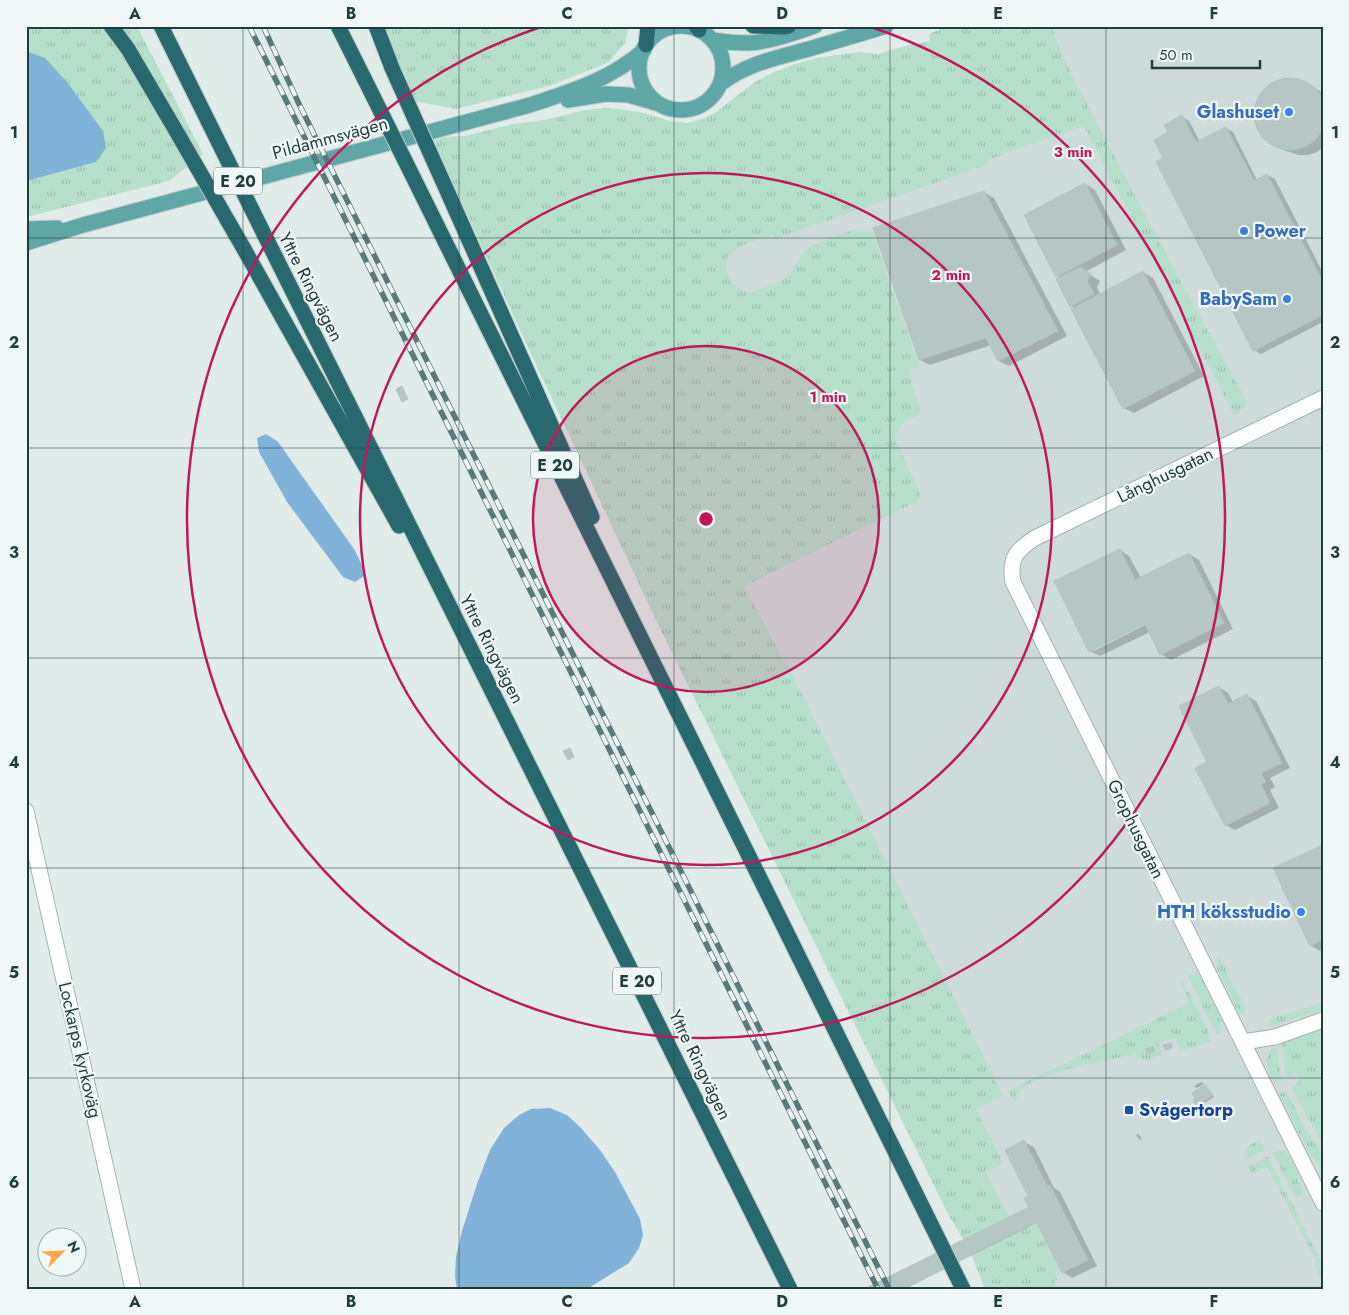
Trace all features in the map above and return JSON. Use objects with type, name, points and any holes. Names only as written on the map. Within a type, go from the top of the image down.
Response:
[{"type":"highway","points":[[110,26],[128,49],[179,136],[346,434],[484,673]]},
{"type":"highway","name":"Yttre Ringvägen","points":[[160,26],[790,1289]]},
{"type":"highway","name":"E 20","points":[[338,26],[963,1289]]},
{"type":"highway","points":[[376,26],[392,68],[686,731]]},
{"type":"highway","points":[[645,47],[648,26]]},
{"type":"highway","points":[[753,26],[789,26]]},
{"type":"main road","name":"Pildammsvägen","points":[[26,236],[83,224],[530,105],[578,89],[612,74],[645,47],[657,34],[670,28],[685,26],[698,28],[712,40],[719,50],[723,61],[720,84],[713,96],[702,105],[688,110],[674,110],[629,95],[606,94],[530,105]]},
{"type":"main road","points":[[712,40],[730,43],[750,43],[769,40],[814,26]]},
{"type":"main road","name":"Pildammsvägen","points":[[720,84],[732,74],[764,61],[886,26]]},
{"type":"main road","points":[[645,47],[640,65],[641,81],[649,95],[661,105]]},
{"type":"main road","name":"Pildammsvägen","points":[[26,243],[64,232],[83,224]]},
{"type":"main road","points":[[26,229],[63,227]]},
{"type":"street","name":"Långhusgatan","points":[[1013,560],[1019,550],[1035,538],[1323,398]]},
{"type":"street","name":"Grophusgatan","points":[[1013,560],[1014,582],[1323,1203]]},
{"type":"street","name":"Lockarps kyrkoväg","points":[[26,811],[133,1289]]},
{"type":"street","points":[[1243,1042],[1274,1037],[1323,1020]]},
{"type":"shaded area","name":"Svågertorp","points":[[958,26],[1323,26],[1323,1289],[1015,1289],[442,149],[683,126],[868,59],[935,44]]},
{"type":"green space","points":[[26,26],[137,26],[203,154],[169,181],[26,217]]},
{"type":"green space","points":[[368,26],[629,26],[625,43],[609,62],[552,85],[456,109],[403,99]]},
{"type":"green space","points":[[948,26],[1051,26],[1070,72],[1247,404],[1244,409],[1234,415],[1084,126],[987,160],[989,164],[775,239],[773,235],[748,243],[733,251],[728,257],[726,264],[727,273],[733,284],[749,293],[782,281],[789,275],[807,247],[853,230],[872,232],[918,363],[921,366],[908,369],[921,413],[902,424],[895,436],[920,493],[918,501],[744,586],[796,683],[1003,1096],[976,1109],[1003,1163],[986,1172],[1016,1231],[1035,1222],[1059,1270],[1055,1273],[1058,1279],[1054,1281],[1057,1289],[985,1289],[971,1253],[947,1212],[654,616],[433,140],[445,137],[466,136],[513,124],[544,120],[585,110],[606,108],[644,113],[670,121],[687,123],[702,119],[716,112],[755,82],[798,63],[817,58],[859,52],[878,54],[930,41],[929,34]]},
{"type":"green space","points":[[1220,957],[1246,1007],[1245,1012],[1240,1015],[1217,968],[1217,959]]},
{"type":"green space","points":[[1191,973],[1201,977],[1220,1016],[1221,1031],[1217,1036],[1187,975]]},
{"type":"green space","points":[[1181,979],[1204,1020],[1210,1036],[1210,1042],[1180,1051],[1176,1038],[1158,1042],[1162,1056],[1147,1060],[1137,1057],[1136,1054],[1058,1072],[1030,1083],[1021,1090],[1015,1104],[1008,1091],[1189,1003]]},
{"type":"green space","points":[[1323,1002],[1323,1010],[1271,1026],[1268,1019]]},
{"type":"green space","points":[[1323,1026],[1323,1145],[1291,1087],[1300,1082],[1296,1073],[1286,1077],[1280,1040]]},
{"type":"green space","points":[[1276,1045],[1281,1080],[1274,1083],[1269,1073],[1267,1059],[1268,1054]]},
{"type":"green space","points":[[1283,1092],[1288,1094],[1304,1126],[1323,1155],[1323,1171],[1309,1153],[1279,1094]]},
{"type":"green space","points":[[1260,1140],[1265,1150],[1246,1160],[1246,1150],[1250,1145]]},
{"type":"green space","points":[[1280,1150],[1287,1153],[1290,1158],[1296,1170],[1303,1194],[1295,1197],[1273,1153]]},
{"type":"green space","points":[[1268,1156],[1323,1266],[1323,1277],[1321,1278],[1314,1265],[1316,1260],[1267,1167],[1252,1174],[1248,1167]]},
{"type":"water","points":[[26,51],[45,58],[67,82],[103,131],[106,148],[96,162],[26,181]]},
{"type":"water","points":[[266,434],[278,442],[354,549],[363,567],[364,576],[355,582],[343,577],[287,502],[259,452],[257,438]]},
{"type":"water","points":[[550,1108],[567,1115],[581,1128],[600,1150],[615,1172],[640,1219],[643,1235],[639,1248],[629,1263],[587,1289],[457,1289],[455,1277],[456,1257],[462,1231],[490,1150],[504,1128],[519,1115],[531,1109]]},
{"type":"building","name":"Glashuset","points":[[1290,78],[1310,84],[1320,94],[1326,114],[1320,134],[1310,144],[1290,150],[1270,144],[1260,134],[1254,114],[1260,94],[1270,84]]},
{"type":"building","name":"Power","points":[[1182,115],[1196,142],[1226,127],[1254,181],[1267,174],[1323,282],[1323,315],[1253,351],[1156,162],[1163,158],[1154,140],[1168,132],[1164,125]]},
{"type":"building","points":[[1085,183],[1117,245],[1056,277],[1024,215]]},
{"type":"building","points":[[984,191],[1058,331],[998,361],[986,338],[919,360],[873,228]]},
{"type":"building","points":[[1080,267],[1091,274],[1087,281],[1094,294],[1070,307],[1056,279]]},
{"type":"building","points":[[1143,271],[1195,371],[1123,409],[1071,309]]},
{"type":"building","points":[[402,386],[408,399],[402,402],[396,389]]},
{"type":"building","points":[[1120,549],[1135,580],[1189,553],[1224,623],[1160,655],[1145,624],[1089,652],[1054,581]]},
{"type":"building","points":[[1219,686],[1228,704],[1247,694],[1282,763],[1261,773],[1266,782],[1261,784],[1270,803],[1225,826],[1195,768],[1207,762],[1179,706]]},
{"type":"building","points":[[570,748],[574,757],[568,760],[563,751]]},
{"type":"building","points":[[1323,845],[1323,940],[1310,946],[1273,868]]},
{"type":"building","points":[[1171,1043],[1172,1048],[1165,1050],[1163,1045]]},
{"type":"building","points":[[1153,1047],[1154,1052],[1147,1054],[1145,1049]]},
{"type":"building","points":[[1205,1085],[1210,1093],[1197,1102],[1192,1093]]},
{"type":"building","points":[[1205,1085],[1213,1095],[1196,1106],[1192,1093]]},
{"type":"building","points":[[1024,1140],[1047,1186],[1050,1185],[1088,1260],[1062,1273],[1024,1198],[1028,1196],[1005,1150]]},
{"type":"building","points":[[1029,1207],[1036,1222],[902,1289],[864,1289]]},
{"type":"railway","points":[[249,26],[878,1289]]},
{"type":"railway","points":[[263,26],[299,104],[889,1289]]},
{"type":"place","name":"Glashuset","points":[[1289,112]]},
{"type":"place","name":"Power","points":[[1244,231]]},
{"type":"place","name":"BabySam","points":[[1287,299]]},
{"type":"place","name":"HTH köksstudio","points":[[1301,912]]},
{"type":"place","name":"Svågertorp","points":[[1129,1110]]}]
